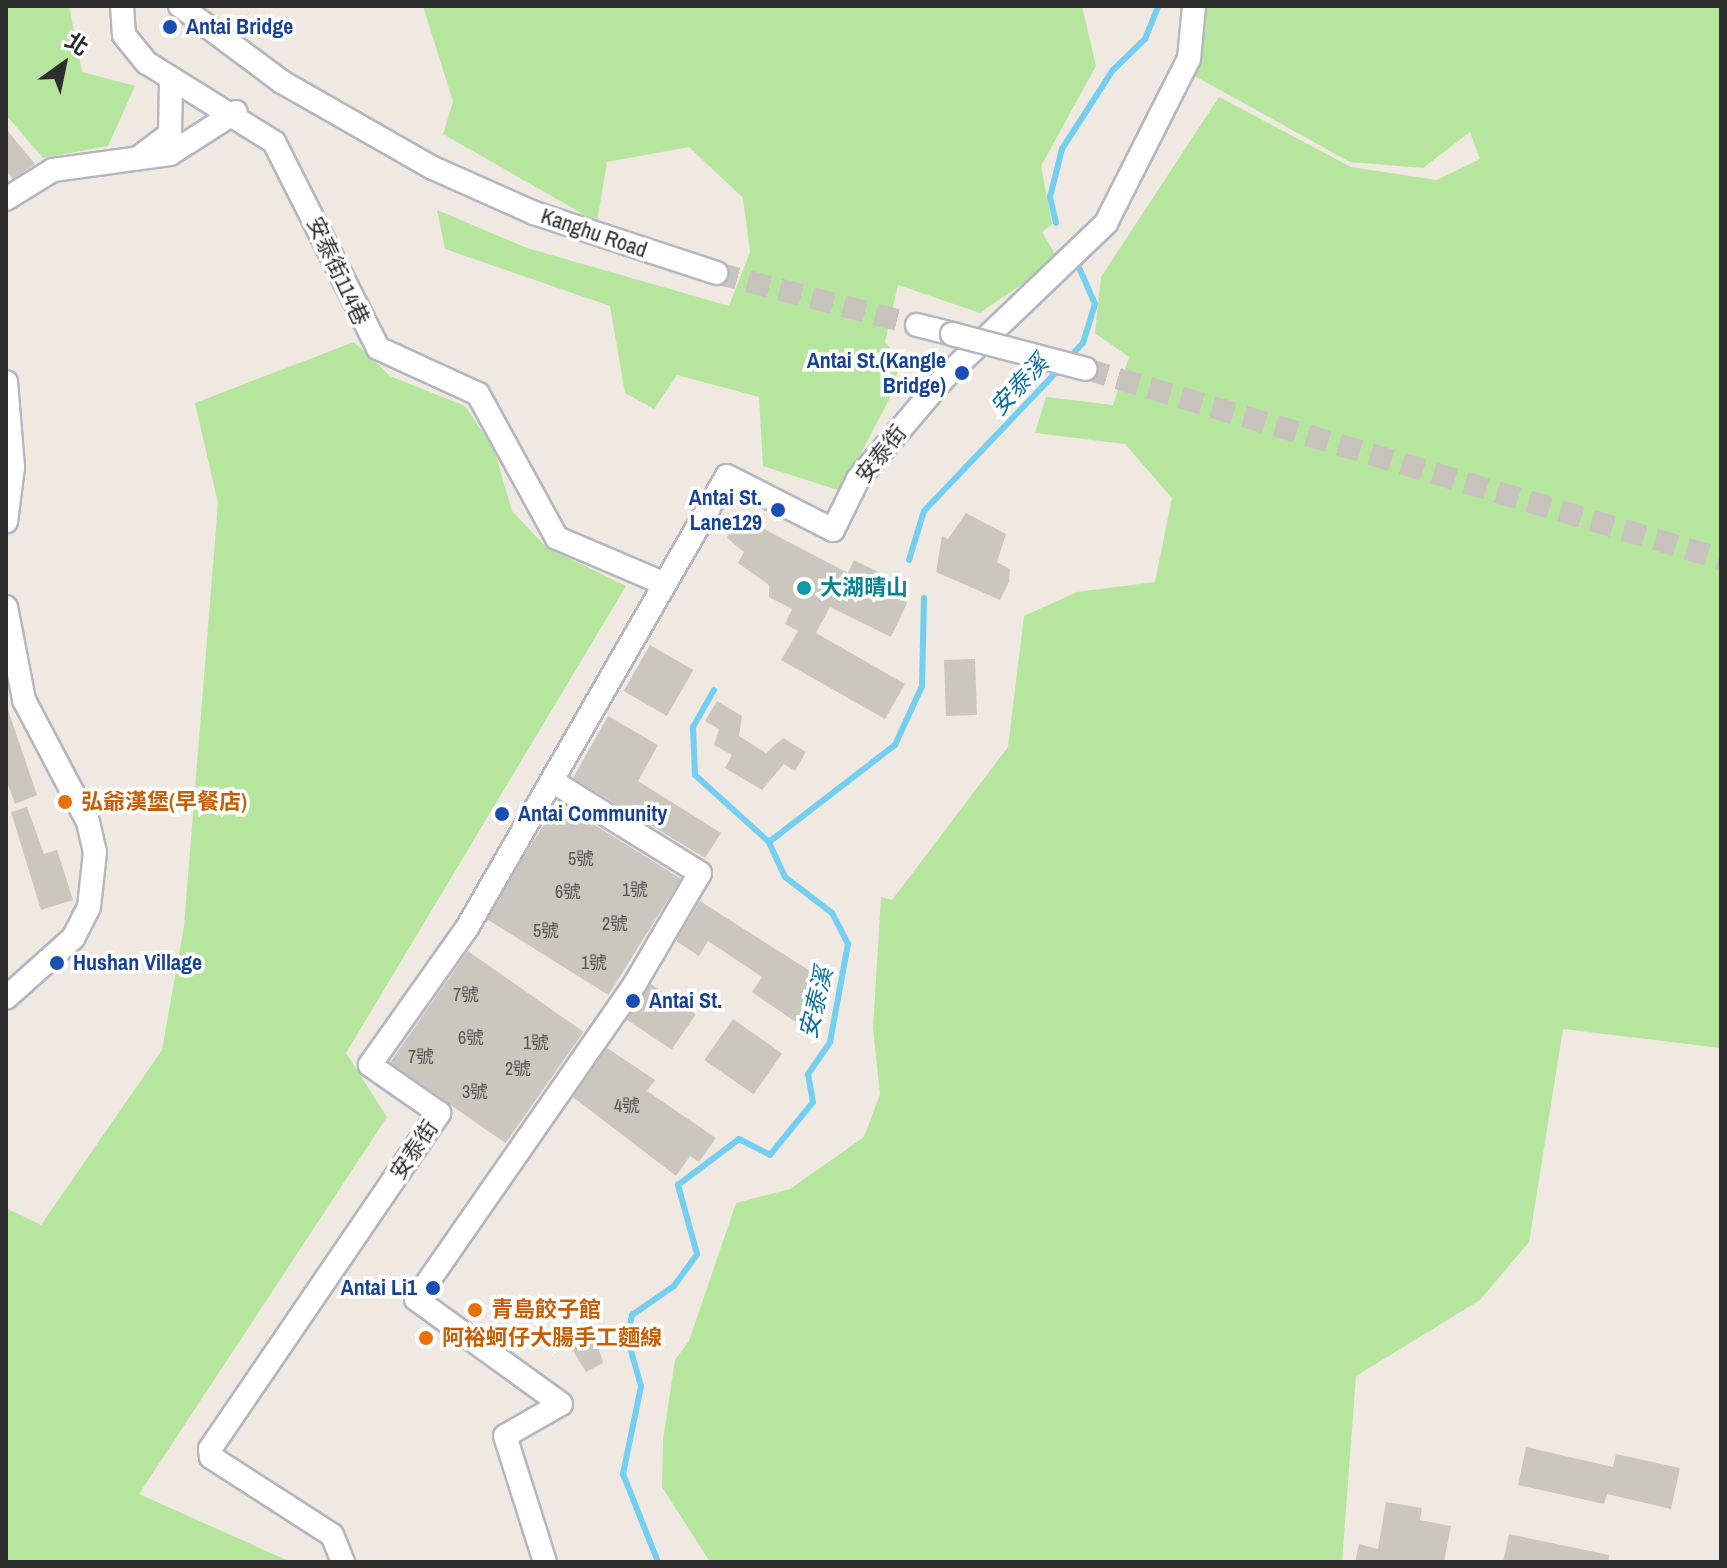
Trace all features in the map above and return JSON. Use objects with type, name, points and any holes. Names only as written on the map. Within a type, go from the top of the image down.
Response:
[{"type":"street","name":"安泰街114巷","points":[[122,6],[132,48],[171,80],[236,112],[262,129],[284,159],[378,348],[478,394],[557,538],[665,584]]},
{"type":"street","name":"Kanghu Road","points":[[180,6],[369,136],[474,189],[716,273]]},
{"type":"street","name":"安泰街","points":[[343,1562],[332,1535],[211,1457],[210,1449],[439,1113],[370,1065],[467,928],[727,476],[833,530],[858,479],[943,379],[1106,223],[1189,59],[1194,6]]},
{"type":"street","points":[[134,159],[170,134],[171,80]]},
{"type":"street","points":[[6,199],[53,170],[170,154],[236,112]]},
{"type":"street","points":[[917,325],[1086,369]]},
{"type":"street","points":[[6,382],[9,468],[6,522]]},
{"type":"street","points":[[6,607],[24,700],[88,822],[95,852],[89,907],[73,938],[6,998]]},
{"type":"street","points":[[545,1562],[505,1436],[561,1404],[416,1299],[636,982],[700,873],[552,781]]},
{"type":"green space","points":[[6,6],[69,6],[82,72],[135,86],[108,146],[43,158],[6,115]]},
{"type":"green space","points":[[423,6],[1082,6],[1096,66],[1041,166],[1052,224],[1042,232],[1058,259],[980,313],[898,285],[885,342],[900,359],[893,392],[841,491],[763,466],[759,397],[677,375],[654,409],[625,393],[610,306],[445,249],[437,210],[527,248],[729,306],[750,252],[743,198],[689,147],[607,162],[597,222],[443,134],[453,102]]},
{"type":"green space","points":[[1196,6],[1721,6],[1721,1048],[1563,1029],[1529,1242],[1480,1300],[1356,1376],[1342,1562],[710,1562],[662,1487],[663,1440],[675,1360],[689,1341],[736,1203],[790,1189],[864,1137],[880,1094],[873,1028],[881,897],[892,900],[1008,747],[1024,616],[1077,592],[1155,582],[1172,498],[1125,444],[1035,433],[1046,397],[1113,405],[1129,357],[1095,333],[1101,277],[1219,97],[1351,167],[1437,180],[1480,159],[1470,132],[1423,168],[1350,162],[1182,69]]},
{"type":"green space","points":[[354,342],[390,376],[465,406],[494,449],[512,511],[546,547],[626,586],[346,1053],[387,1117],[139,1494],[291,1562],[6,1562],[6,1208],[41,1225],[162,1050],[184,926],[218,503],[195,403]]},
{"type":"building","points":[[6,129],[35,164],[13,179],[6,170]]},
{"type":"building","points":[[966,513],[1006,534],[997,562],[1010,569],[1009,582],[1000,600],[936,572],[942,536],[948,539]]},
{"type":"building","points":[[737,515],[848,573],[854,560],[906,586],[900,598],[907,603],[891,637],[830,607],[816,633],[905,684],[885,719],[781,660],[798,631],[785,624],[792,609],[769,597],[769,585],[738,563],[744,552],[727,538]]},
{"type":"building","points":[[650,645],[693,670],[667,716],[624,691]]},
{"type":"building","points":[[975,659],[977,715],[946,716],[944,660]]},
{"type":"building","points":[[717,701],[742,716],[739,736],[766,753],[783,738],[806,752],[795,771],[784,764],[762,790],[725,768],[732,755],[714,745],[719,729],[705,721]]},
{"type":"building","points":[[6,704],[37,795],[15,804],[6,779]]},
{"type":"building","points":[[608,716],[658,745],[638,781],[721,833],[705,858],[573,778]]},
{"type":"building","points":[[558,802],[681,879],[608,995],[485,918]]},
{"type":"building","points":[[27,807],[44,854],[57,850],[73,900],[41,910],[11,812]]},
{"type":"building","points":[[700,901],[829,983],[800,1025],[752,992],[762,977],[708,941],[699,956],[676,941]]},
{"type":"building","points":[[468,951],[584,1032],[505,1143],[390,1062]]},
{"type":"building","points":[[651,984],[696,1014],[672,1050],[627,1020]]},
{"type":"building","points":[[733,1019],[782,1053],[753,1094],[704,1060]]},
{"type":"building","points":[[607,1048],[655,1080],[647,1091],[716,1138],[699,1162],[690,1156],[676,1176],[573,1097]]},
{"type":"building","points":[[592,1326],[603,1363],[586,1372],[567,1341]]},
{"type":"building","points":[[1526,1447],[1613,1467],[1616,1454],[1680,1468],[1671,1509],[1607,1494],[1604,1504],[1518,1485]]},
{"type":"building","points":[[1386,1502],[1422,1508],[1420,1520],[1451,1526],[1444,1562],[1355,1562],[1359,1544],[1378,1549]]},
{"type":"building","points":[[1509,1534],[1609,1555],[1608,1562],[1503,1562]]},
{"type":"waterway","name":"安泰溪","points":[[1056,223],[1050,197],[1062,149],[1113,70],[1145,39],[1158,6]]},
{"type":"waterway","name":"安泰溪","points":[[1067,360],[1083,343],[1095,304],[1078,265]]},
{"type":"waterway","name":"安泰溪","points":[[909,560],[924,511],[1060,368]]},
{"type":"waterway","name":"安泰溪","points":[[658,1562],[623,1474],[641,1386],[627,1337],[632,1315],[674,1286],[697,1254],[678,1185],[739,1139],[770,1155],[813,1102],[808,1074],[830,1042],[848,944],[832,913],[785,877],[769,842],[895,745],[922,686],[924,598]]},
{"type":"waterway","points":[[714,690],[693,727],[695,775],[769,842]]},
{"type":"tunnel","points":[[716,273],[917,325]]},
{"type":"tunnel","points":[[1086,369],[1721,559]]},
{"type":"place","name":"Antai Bridge","points":[[170,27]]},
{"type":"place","name":"Antai St.(Kangle Bridge)","points":[[962,373]]},
{"type":"place","name":"Antai St. Lane129","points":[[778,510]]},
{"type":"place","name":"大湖晴山","points":[[804,588]]},
{"type":"place","name":"弘爺漢堡(早餐店)","points":[[65,802]]},
{"type":"place","name":"Antai Community","points":[[502,814]]},
{"type":"place","name":"Hushan Village","points":[[57,963]]},
{"type":"place","name":"Antai St.","points":[[633,1001]]},
{"type":"place","name":"Antai Li1","points":[[433,1288]]},
{"type":"place","name":"青島餃子館","points":[[475,1310]]},
{"type":"place","name":"阿裕蚵仔大腸手工麵線","points":[[426,1338]]}]
